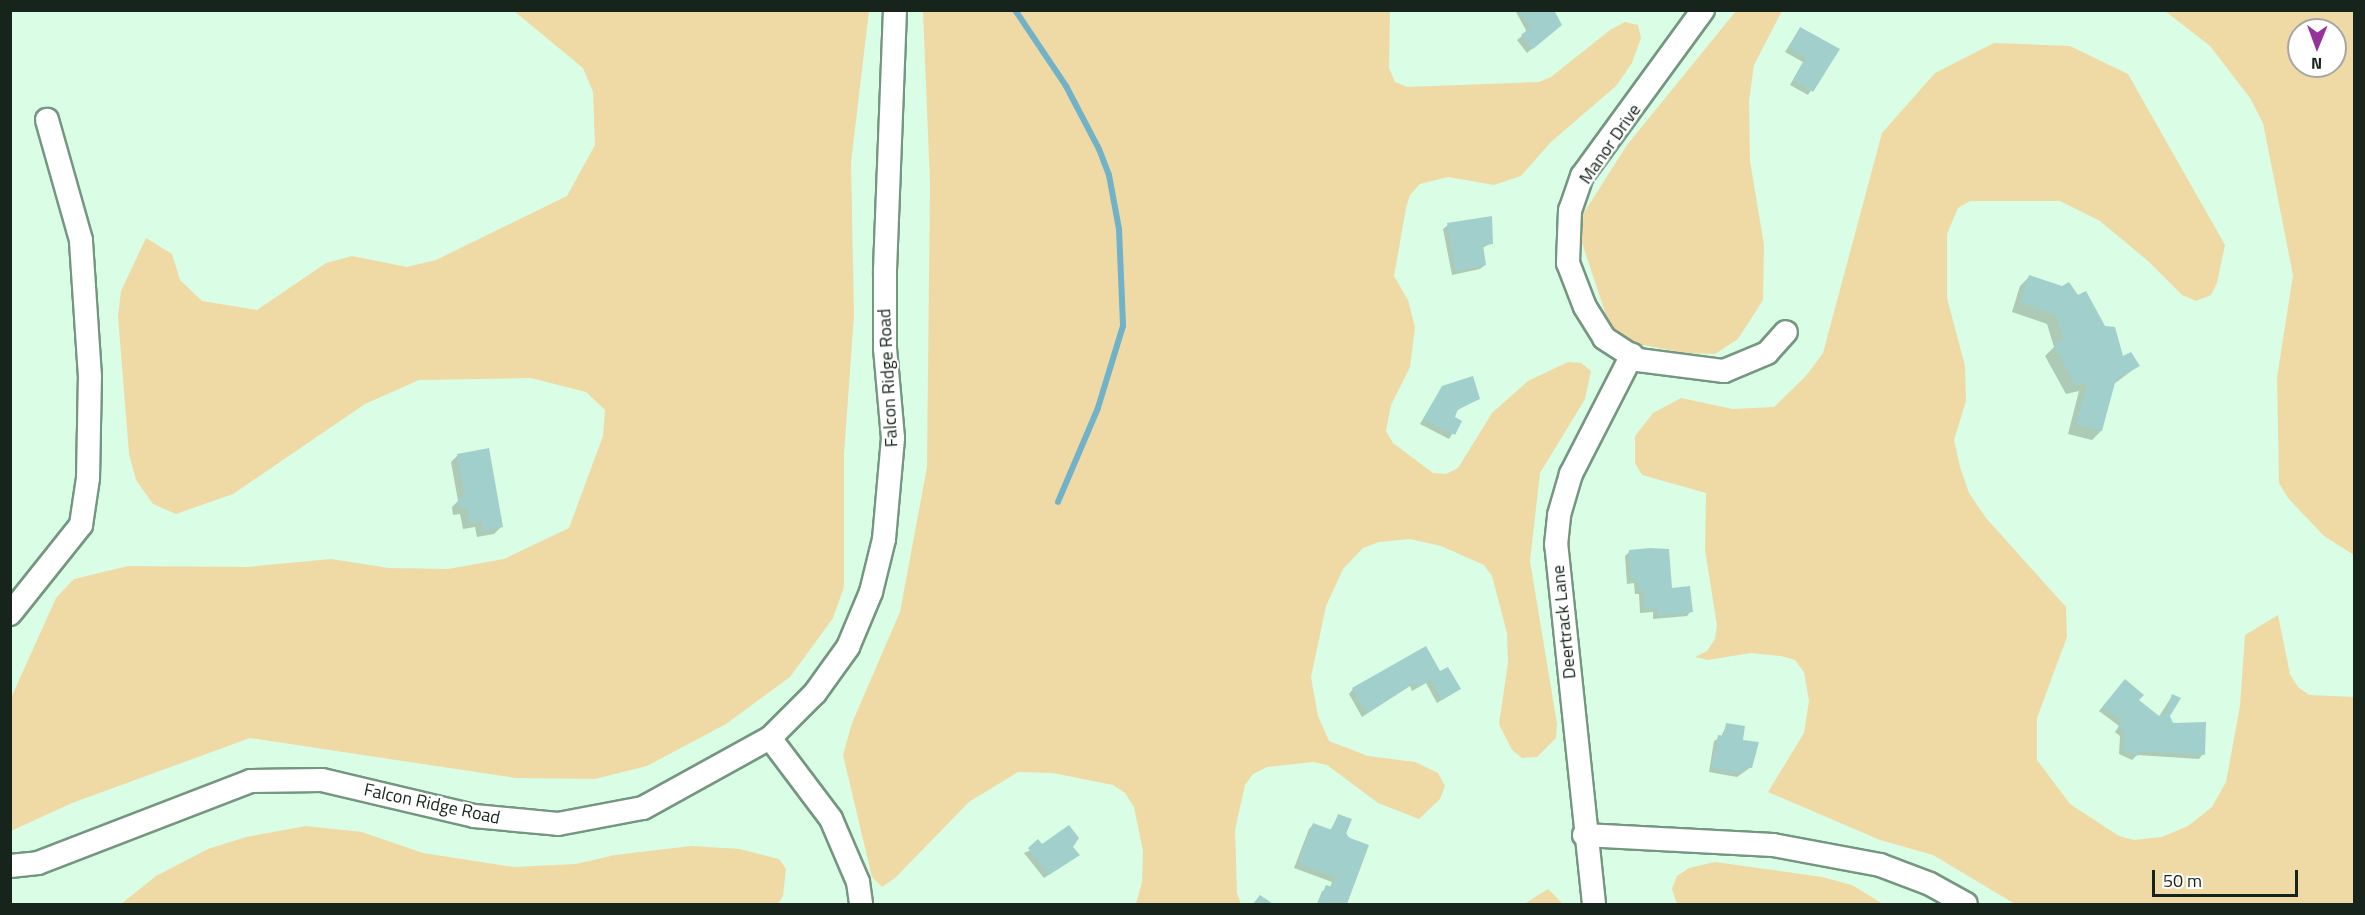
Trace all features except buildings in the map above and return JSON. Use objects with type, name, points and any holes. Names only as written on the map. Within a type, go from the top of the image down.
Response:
[{"type":"street","name":"Falcon Ridge Road","points":[[10,866],[38,863],[251,781],[322,780],[474,816],[558,824],[643,808],[770,738],[815,693],[848,647],[871,592],[884,539],[893,438],[885,349],[885,270],[895,10]]},
{"type":"street","name":"Manor Drive","points":[[1703,10],[1582,176],[1570,210],[1568,263],[1585,307],[1604,338],[1632,356],[1682,368],[1724,371],[1767,353],[1786,332]]},
{"type":"street","points":[[10,614],[81,525],[88,478],[90,377],[81,240],[47,120]]},
{"type":"street","name":"Deertrack Lane","points":[[1594,904],[1584,835],[1562,625],[1558,525],[1571,474],[1632,356]]},
{"type":"street","points":[[770,738],[831,819],[858,882],[861,904]]},
{"type":"street","points":[[1584,835],[1773,845],[1880,865],[1930,884],[1966,904]]},
{"type":"shaded area","points":[[514,11],[869,11],[851,162],[854,315],[844,454],[844,587],[833,618],[790,677],[726,724],[647,766],[595,779],[516,778],[250,738],[72,803],[11,831],[11,698],[56,598],[74,579],[128,566],[247,567],[331,559],[389,568],[448,569],[504,559],[569,528],[603,436],[605,410],[586,392],[531,378],[419,380],[365,404],[233,494],[176,514],[153,504],[136,480],[129,454],[118,316],[121,291],[146,238],[172,254],[180,280],[202,301],[257,310],[326,263],[352,256],[407,267],[436,260],[567,196],[595,145],[593,92],[583,68]]},
{"type":"shaded area","points":[[923,11],[1390,11],[1389,68],[1395,82],[1407,87],[1539,82],[1551,77],[1610,30],[1625,22],[1638,25],[1641,38],[1632,63],[1616,86],[1551,142],[1521,176],[1494,185],[1448,177],[1420,184],[1410,195],[1406,208],[1394,276],[1408,300],[1415,327],[1410,367],[1391,405],[1386,431],[1393,443],[1433,473],[1446,474],[1458,468],[1492,413],[1528,381],[1568,362],[1581,363],[1591,371],[1585,399],[1540,473],[1530,561],[1557,724],[1556,738],[1537,757],[1522,758],[1512,750],[1499,724],[1508,663],[1507,633],[1492,576],[1484,565],[1441,546],[1410,539],[1379,542],[1363,548],[1343,569],[1326,606],[1311,677],[1318,716],[1329,741],[1368,756],[1415,762],[1438,773],[1445,786],[1440,799],[1419,819],[1378,803],[1327,765],[1313,762],[1267,767],[1253,774],[1245,785],[1235,830],[1237,893],[1241,904],[1136,904],[1142,882],[1143,851],[1134,807],[1125,793],[1113,785],[1053,773],[1018,772],[969,802],[895,878],[882,887],[872,877],[843,755],[852,723],[900,612],[927,467],[930,184]]},
{"type":"shaded area","points":[[1736,11],[1782,11],[1754,65],[1749,101],[1750,161],[1764,245],[1763,300],[1738,339],[1715,354],[1685,353],[1628,342],[1613,336],[1576,225],[1627,145]]},
{"type":"shaded area","points":[[2165,11],[2354,11],[2354,555],[2324,536],[2288,498],[2279,483],[2277,378],[2293,275],[2263,123],[2250,98],[2210,46]]},
{"type":"shaded area","points":[[1994,43],[2070,46],[2128,74],[2225,245],[2217,283],[2211,295],[2196,301],[2182,295],[2148,261],[2100,221],[2060,201],[1970,201],[1958,208],[1947,234],[1947,298],[1965,366],[1966,401],[1954,440],[1960,467],[1969,493],[1986,518],[2066,607],[2067,637],[2037,718],[2037,760],[2070,804],[2119,836],[2134,840],[2162,837],[2188,826],[2212,807],[2226,782],[2240,706],[2245,635],[2278,615],[2290,674],[2298,687],[2309,695],[2354,697],[2354,904],[2015,904],[1933,855],[1880,840],[1768,792],[1804,733],[1809,701],[1804,672],[1795,660],[1781,656],[1751,653],[1708,660],[1695,657],[1707,651],[1715,639],[1717,625],[1705,550],[1706,493],[1642,475],[1635,463],[1635,436],[1653,413],[1681,398],[1733,409],[1774,407],[1806,376],[1823,353],[1882,133],[1935,73]]},
{"type":"shaded area","points":[[306,826],[362,832],[423,853],[514,867],[576,864],[615,855],[691,846],[740,849],[779,859],[786,869],[783,896],[778,904],[121,904],[156,876],[208,849],[246,837]]},
{"type":"shaded area","points":[[1715,862],[1822,877],[1852,885],[1883,904],[1677,904],[1672,889],[1677,876],[1689,868]]},
{"type":"shaded area","points":[[1548,889],[1563,904],[1524,904]]},
{"type":"waterway","points":[[1015,10],[1066,86],[1099,149],[1109,175],[1119,229],[1123,326],[1098,408],[1058,502]]}]
